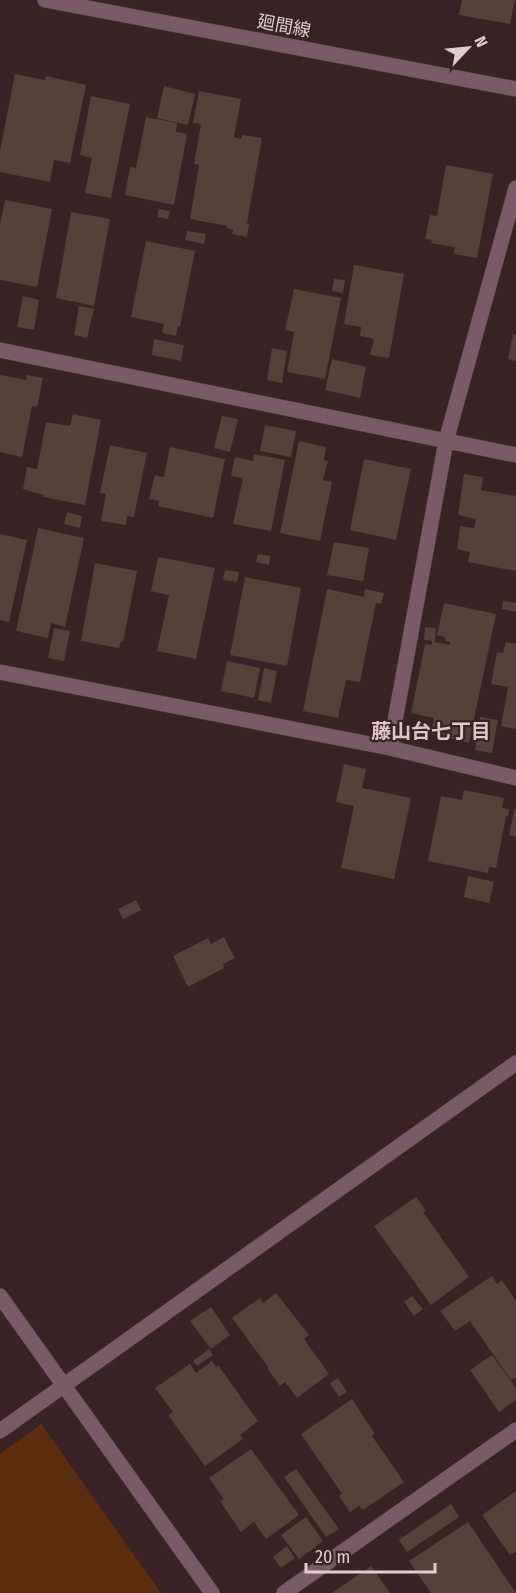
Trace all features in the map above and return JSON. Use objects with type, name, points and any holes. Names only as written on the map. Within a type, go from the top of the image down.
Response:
[{"type":"street","name":"廻間線","points":[[45,0],[516,89]]},
{"type":"street","points":[[390,748],[446,441],[516,188]]},
{"type":"street","points":[[0,350],[516,455]]},
{"type":"street","points":[[0,672],[390,748],[516,778]]},
{"type":"street","points":[[0,1431],[516,1063]]},
{"type":"street","points":[[0,1296],[212,1593]]},
{"type":"street","points":[[284,1593],[516,1430]]},
{"type":"shaded area","points":[[41,1424],[161,1593],[0,1593],[0,1454]]},
{"type":"building","points":[[462,0],[515,0],[510,24],[459,15]]},
{"type":"building","points":[[15,74],[45,80],[46,76],[86,85],[70,163],[54,160],[50,182],[0,172],[0,151]]},
{"type":"building","points":[[164,86],[195,94],[188,125],[157,118]]},
{"type":"building","points":[[199,91],[241,99],[234,137],[241,139],[243,135],[262,138],[247,223],[249,224],[247,237],[232,234],[233,230],[227,226],[190,219],[199,165],[194,164],[201,124],[193,123]]},
{"type":"building","points":[[91,96],[130,104],[111,198],[85,193],[92,158],[80,155]]},
{"type":"building","points":[[146,117],[177,123],[176,132],[187,134],[174,205],[125,195],[130,167],[136,168]]},
{"type":"building","points":[[446,165],[493,174],[477,258],[454,254],[455,247],[431,243],[432,240],[425,239],[430,215],[437,216]]},
{"type":"building","points":[[5,200],[52,209],[37,287],[0,280],[0,224]]},
{"type":"building","points":[[159,209],[170,211],[168,219],[157,217]]},
{"type":"building","points":[[71,212],[110,219],[94,306],[56,298]]},
{"type":"building","points":[[187,231],[206,234],[204,244],[185,240]]},
{"type":"building","points":[[146,241],[195,251],[180,327],[178,326],[176,336],[162,333],[164,324],[131,317]]},
{"type":"building","points":[[354,265],[404,274],[389,358],[370,355],[374,339],[360,336],[361,327],[344,324]]},
{"type":"building","points":[[334,279],[345,280],[343,293],[332,291]]},
{"type":"building","points":[[294,289],[341,298],[325,379],[287,372],[294,332],[285,330]]},
{"type":"building","points":[[23,296],[39,300],[34,330],[17,327]]},
{"type":"building","points":[[79,306],[94,309],[87,338],[74,335]]},
{"type":"building","points":[[513,334],[516,335],[516,361],[508,359]]},
{"type":"building","points":[[154,339],[184,345],[181,361],[152,355]]},
{"type":"building","points":[[272,348],[287,351],[282,383],[267,380]]},
{"type":"building","points":[[332,359],[366,367],[360,398],[325,390]]},
{"type":"building","points":[[0,375],[26,380],[27,375],[43,378],[37,407],[32,406],[22,457],[0,452]]},
{"type":"building","points":[[73,414],[101,420],[85,505],[43,497],[44,495],[23,489],[27,467],[37,469],[46,422],[70,426]]},
{"type":"building","points":[[222,416],[238,419],[230,452],[214,448]]},
{"type":"building","points":[[265,425],[296,431],[291,457],[260,451]]},
{"type":"building","points":[[299,441],[326,447],[324,460],[328,461],[323,480],[332,482],[320,541],[280,533]]},
{"type":"building","points":[[110,445],[147,453],[134,517],[127,516],[126,525],[101,521],[106,494],[100,493]]},
{"type":"building","points":[[170,447],[225,459],[213,518],[158,506],[159,501],[149,499],[155,475],[164,477]]},
{"type":"building","points":[[254,454],[285,460],[271,531],[233,524],[243,478],[231,476],[235,457],[253,461]]},
{"type":"building","points":[[364,459],[411,469],[396,540],[350,530]]},
{"type":"building","points":[[464,474],[483,477],[481,490],[516,496],[516,571],[468,562],[470,552],[457,549],[460,526],[474,528],[476,519],[458,515]]},
{"type":"building","points":[[67,512],[82,516],[80,528],[64,524]]},
{"type":"building","points":[[38,528],[84,538],[65,627],[51,623],[48,638],[16,631]]},
{"type":"building","points":[[0,534],[27,540],[9,622],[0,620]]},
{"type":"building","points":[[334,542],[369,548],[363,581],[327,575]]},
{"type":"building","points":[[258,554],[270,556],[269,565],[256,562]]},
{"type":"building","points":[[158,557],[215,568],[196,659],[157,651],[169,595],[151,591]]},
{"type":"building","points":[[95,563],[137,571],[123,642],[121,641],[119,648],[81,641]]},
{"type":"building","points":[[225,570],[239,572],[237,582],[223,580]]},
{"type":"building","points":[[245,577],[301,588],[287,666],[230,655]]},
{"type":"building","points":[[327,589],[364,597],[365,589],[384,593],[381,604],[376,603],[360,682],[346,680],[338,718],[303,711]]},
{"type":"building","points":[[503,601],[516,603],[516,612],[502,609]]},
{"type":"building","points":[[444,603],[496,614],[469,743],[431,734],[434,718],[411,713],[425,644],[432,645],[432,641],[424,640],[425,627],[436,628],[435,642],[450,645],[450,642],[445,641],[445,637],[437,635]]},
{"type":"building","points":[[54,628],[70,631],[64,661],[48,658]]},
{"type":"building","points":[[506,642],[516,644],[516,729],[501,726],[508,687],[491,684],[497,652],[503,653]]},
{"type":"building","points":[[227,661],[260,668],[254,698],[221,691]]},
{"type":"building","points":[[264,668],[277,671],[271,703],[258,700]]},
{"type":"building","points":[[480,717],[498,720],[492,753],[475,750]]},
{"type":"building","points":[[344,764],[366,769],[362,788],[411,798],[394,879],[341,868],[354,806],[336,802]]},
{"type":"building","points":[[464,790],[504,798],[502,808],[509,809],[496,868],[489,867],[488,873],[428,861],[441,796],[462,800]]},
{"type":"building","points":[[516,809],[516,837],[509,835]]},
{"type":"building","points":[[468,876],[494,882],[489,903],[464,897]]},
{"type":"building","points":[[136,900],[141,910],[123,919],[118,909]]},
{"type":"building","points":[[224,937],[235,958],[223,964],[224,968],[188,987],[173,956],[208,938],[211,944]]},
{"type":"building","points":[[416,1197],[426,1211],[423,1212],[469,1277],[431,1305],[374,1226]]},
{"type":"building","points":[[492,1276],[497,1284],[502,1280],[516,1301],[516,1377],[511,1380],[470,1321],[455,1331],[440,1311]]},
{"type":"building","points":[[276,1293],[309,1335],[304,1339],[329,1374],[297,1398],[285,1382],[280,1386],[232,1318],[260,1298],[263,1303]]},
{"type":"building","points":[[412,1296],[423,1309],[414,1316],[404,1302]]},
{"type":"building","points":[[211,1307],[230,1335],[211,1349],[190,1321]]},
{"type":"building","points":[[209,1349],[213,1355],[197,1366],[193,1361]]},
{"type":"building","points":[[492,1355],[516,1388],[516,1400],[499,1412],[470,1370]]},
{"type":"building","points":[[212,1361],[216,1367],[218,1365],[258,1421],[240,1435],[243,1439],[205,1466],[168,1415],[173,1412],[155,1388],[190,1364],[196,1373]]},
{"type":"building","points":[[338,1378],[347,1392],[339,1397],[330,1383]]},
{"type":"building","points":[[352,1399],[375,1434],[372,1436],[404,1482],[363,1510],[359,1506],[350,1512],[339,1496],[342,1494],[301,1434]]},
{"type":"building","points":[[251,1449],[299,1515],[266,1539],[254,1522],[241,1532],[220,1501],[224,1499],[209,1478]]},
{"type":"building","points":[[296,1469],[339,1529],[326,1537],[284,1477]]},
{"type":"building","points":[[516,1491],[516,1551],[510,1555],[482,1515]]},
{"type":"building","points":[[451,1504],[459,1517],[407,1552],[399,1540]]},
{"type":"building","points":[[306,1517],[323,1541],[299,1559],[281,1535]]},
{"type":"building","points":[[468,1522],[516,1593],[431,1593],[409,1561]]},
{"type":"building","points":[[287,1546],[295,1558],[281,1568],[273,1557]]},
{"type":"building","points":[[371,1566],[390,1593],[332,1593]]},
{"type":"district","name":"藤山台七丁目","points":[[431,731]]}]
